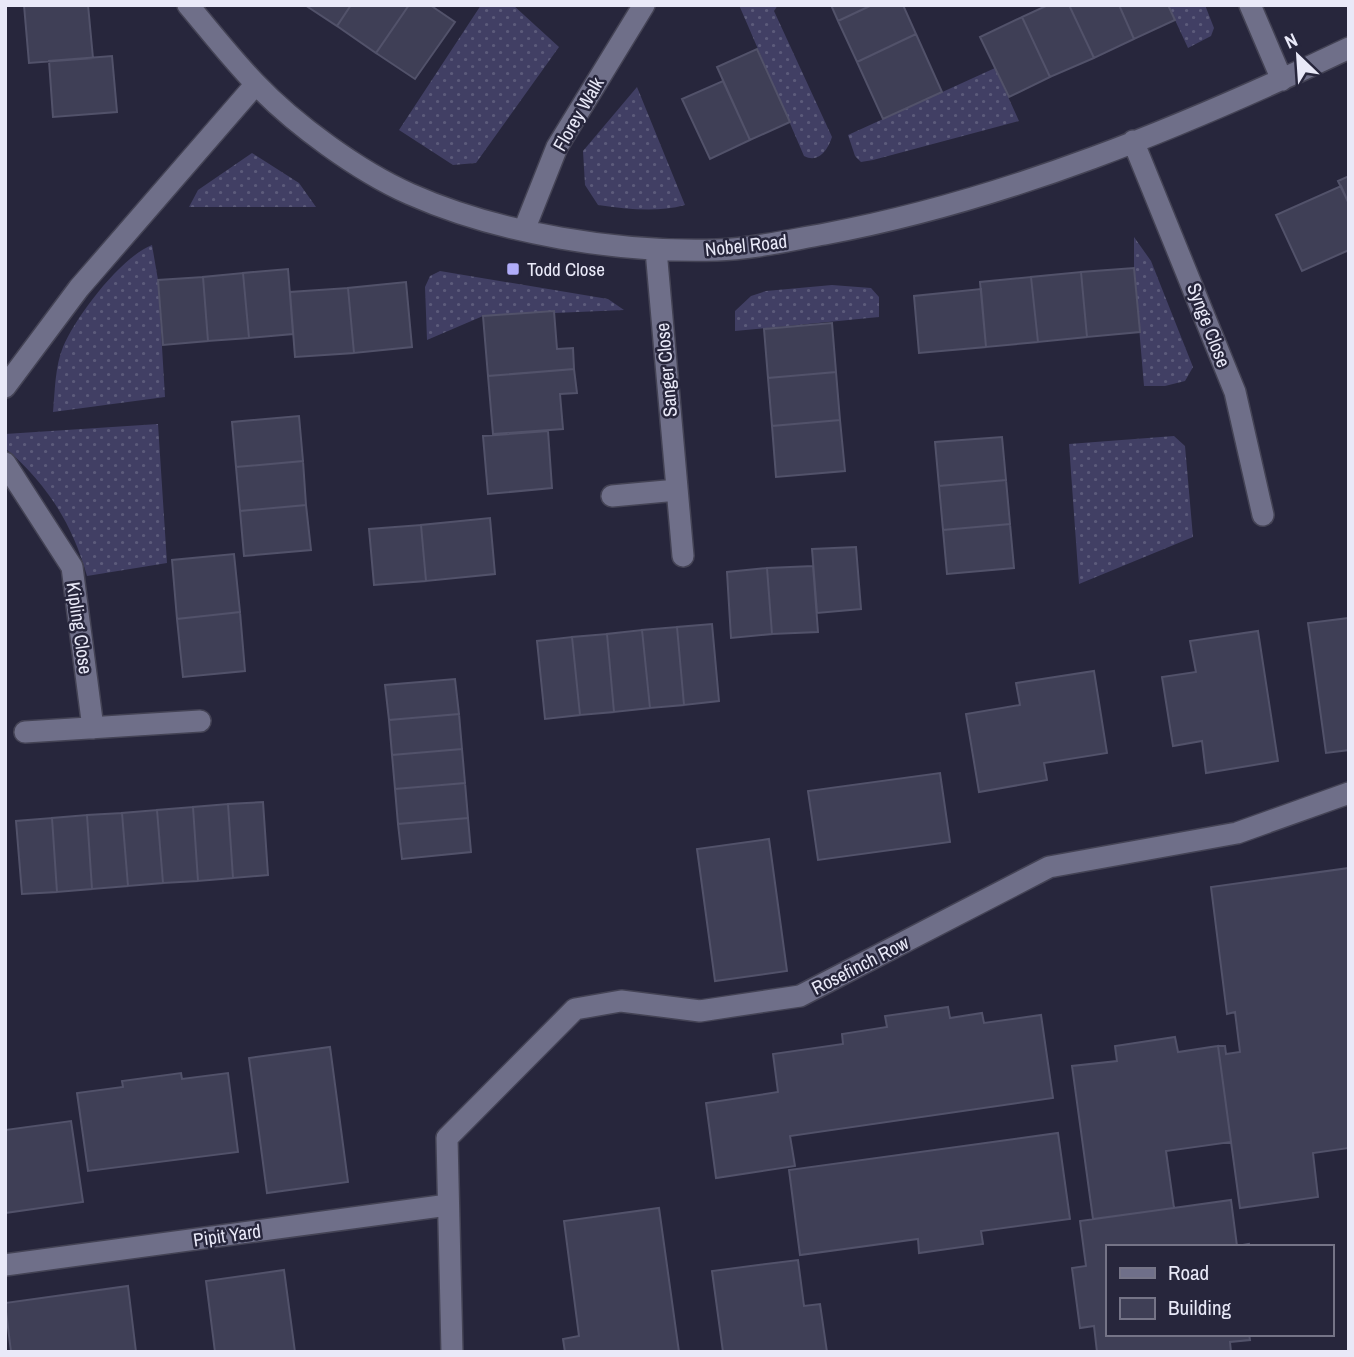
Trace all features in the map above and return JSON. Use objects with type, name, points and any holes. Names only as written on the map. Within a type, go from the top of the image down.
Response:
[{"type":"street","name":"Nobel Road","points":[[188,5],[256,84],[364,169],[410,194],[524,230],[656,250],[720,250],[872,225],[944,207],[1133,141],[1282,80],[1349,48]]},
{"type":"street","name":"Florey Walk","points":[[524,230],[557,147],[643,5]]},
{"type":"street","points":[[1250,5],[1282,80]]},
{"type":"street","points":[[5,387],[79,288],[256,84]]},
{"type":"street","name":"Synge Close","points":[[1133,141],[1235,392],[1263,515]]},
{"type":"street","name":"Sanger Close","points":[[656,250],[683,556]]},
{"type":"street","name":"Kipling Close","points":[[5,463],[72,567],[93,728]]},
{"type":"street","points":[[612,496],[677,490]]},
{"type":"street","points":[[25,732],[200,722]]},
{"type":"street","name":"Rosefinch Row","points":[[452,1352],[447,1138],[575,1009],[621,1001],[700,1011],[800,996],[1049,867],[1237,834],[1349,793]]},
{"type":"street","name":"Pipit Yard","points":[[5,1265],[448,1205]]},
{"type":"shaded area","points":[[481,5],[513,5],[559,47],[476,163],[453,165],[399,130]]},
{"type":"shaded area","points":[[739,5],[778,5],[774,11],[832,137],[818,157],[804,156]]},
{"type":"shaded area","points":[[1168,5],[1205,5],[1214,28],[1211,36],[1188,48]]},
{"type":"shaded area","points":[[995,68],[1019,121],[873,160],[861,162],[855,156],[848,135]]},
{"type":"shaded area","points":[[637,87],[685,205],[653,210],[598,205],[585,185],[583,151]]},
{"type":"shaded area","points":[[252,153],[299,183],[316,207],[189,207],[198,190]]},
{"type":"shaded area","points":[[1134,237],[1151,261],[1193,367],[1185,381],[1165,386],[1144,386]]},
{"type":"shaded area","points":[[152,245],[158,280],[165,397],[53,412],[58,362],[69,334],[114,274]]},
{"type":"shaded area","points":[[440,271],[608,299],[624,310],[483,316],[427,340],[425,287],[430,276]]},
{"type":"shaded area","points":[[832,285],[871,288],[879,297],[879,317],[735,331],[735,311],[751,296],[766,291]]},
{"type":"shaded area","points":[[158,424],[167,563],[87,576],[66,522],[45,490],[5,448],[5,434]]},
{"type":"shaded area","points":[[1174,436],[1185,446],[1193,537],[1079,584],[1069,444]]},
{"type":"building","points":[[24,5],[88,5],[93,58],[29,63]]},
{"type":"building","points":[[305,5],[351,5],[337,26]]},
{"type":"building","points":[[351,5],[409,5],[376,53],[337,26]]},
{"type":"building","points":[[409,5],[430,5],[455,22],[415,79],[376,53]]},
{"type":"building","points":[[831,5],[872,5],[838,21]]},
{"type":"building","points":[[872,5],[903,5],[916,34],[857,62],[838,21]]},
{"type":"building","points":[[1048,5],[1069,5],[1094,58],[1050,77],[1022,17]]},
{"type":"building","points":[[1069,5],[1119,5],[1134,39],[1094,58]]},
{"type":"building","points":[[1119,5],[1168,5],[1175,20],[1134,39]]},
{"type":"building","points":[[1022,17],[1050,77],[1009,97],[980,37]]},
{"type":"building","points":[[916,34],[942,92],[883,119],[857,62]]},
{"type":"building","points":[[757,49],[790,122],[750,140],[717,67]]},
{"type":"building","points":[[112,56],[117,112],[53,117],[49,61]]},
{"type":"building","points":[[723,81],[750,140],[710,159],[682,99]]},
{"type":"building","points":[[1349,176],[1349,204],[1338,181]]},
{"type":"building","points":[[1341,186],[1349,204],[1349,250],[1302,271],[1276,215]]},
{"type":"building","points":[[1134,268],[1140,332],[1087,337],[1081,272]]},
{"type":"building","points":[[288,269],[293,334],[249,338],[243,273]]},
{"type":"building","points":[[1081,272],[1087,337],[1038,342],[1031,277]]},
{"type":"building","points":[[243,273],[249,338],[208,341],[203,277]]},
{"type":"building","points":[[203,277],[208,341],[163,345],[158,280]]},
{"type":"building","points":[[1031,277],[1038,342],[986,347],[980,282]]},
{"type":"building","points":[[406,282],[412,347],[354,353],[348,288]]},
{"type":"building","points":[[348,288],[354,353],[295,357],[290,292]]},
{"type":"building","points":[[981,289],[986,347],[919,353],[914,296]]},
{"type":"building","points":[[554,311],[557,349],[573,348],[574,369],[488,376],[483,316]]},
{"type":"building","points":[[832,323],[836,372],[768,378],[764,329]]},
{"type":"building","points":[[574,369],[577,393],[560,394],[563,429],[493,434],[488,376]]},
{"type":"building","points":[[836,372],[840,420],[772,426],[768,378]]},
{"type":"building","points":[[299,416],[303,461],[236,467],[232,422]]},
{"type":"building","points":[[840,420],[845,471],[776,477],[772,426]]},
{"type":"building","points":[[548,431],[552,488],[488,494],[483,436]]},
{"type":"building","points":[[1002,437],[1006,480],[939,486],[935,442]]},
{"type":"building","points":[[303,461],[306,505],[240,511],[236,467]]},
{"type":"building","points":[[1006,480],[1010,524],[943,530],[939,486]]},
{"type":"building","points":[[306,505],[311,550],[244,556],[240,511]]},
{"type":"building","points":[[490,518],[495,574],[426,581],[421,525]]},
{"type":"building","points":[[1010,524],[1014,568],[947,574],[943,530]]},
{"type":"building","points":[[421,525],[426,581],[374,585],[369,529]]},
{"type":"building","points":[[856,547],[861,609],[817,613],[812,549]]},
{"type":"building","points":[[234,554],[240,612],[177,619],[172,560]]},
{"type":"building","points":[[813,566],[818,632],[772,634],[767,568]]},
{"type":"building","points":[[767,568],[772,634],[731,638],[727,572]]},
{"type":"building","points":[[240,612],[245,671],[183,677],[177,619]]},
{"type":"building","points":[[1349,618],[1349,750],[1326,753],[1308,623]]},
{"type":"building","points":[[712,624],[719,701],[684,705],[677,627]]},
{"type":"building","points":[[677,627],[684,705],[650,708],[642,630]]},
{"type":"building","points":[[642,630],[650,708],[614,712],[607,634]]},
{"type":"building","points":[[1258,631],[1278,761],[1206,773],[1202,741],[1173,746],[1162,677],[1196,672],[1190,641]]},
{"type":"building","points":[[607,634],[614,712],[580,715],[572,637]]},
{"type":"building","points":[[572,637],[580,715],[545,719],[537,641]]},
{"type":"building","points":[[1094,671],[1107,753],[1044,763],[1047,780],[979,792],[966,714],[1020,705],[1016,683]]},
{"type":"building","points":[[455,679],[459,714],[389,720],[385,685]]},
{"type":"building","points":[[459,714],[462,749],[392,755],[389,720]]},
{"type":"building","points":[[462,749],[465,783],[395,789],[392,755]]},
{"type":"building","points":[[940,773],[950,842],[818,860],[808,791]]},
{"type":"building","points":[[465,783],[468,818],[398,824],[395,789]]},
{"type":"building","points":[[263,802],[268,875],[233,878],[228,804]]},
{"type":"building","points":[[228,804],[233,878],[198,881],[193,807]]},
{"type":"building","points":[[193,807],[198,881],[163,883],[157,810]]},
{"type":"building","points":[[157,810],[163,883],[128,886],[122,813]]},
{"type":"building","points":[[122,813],[128,886],[92,889],[87,815]]},
{"type":"building","points":[[87,815],[92,889],[57,892],[52,818]]},
{"type":"building","points":[[52,818],[57,892],[22,894],[16,821]]},
{"type":"building","points":[[468,818],[471,852],[402,859],[398,824]]},
{"type":"building","points":[[769,839],[787,971],[715,981],[697,849]]},
{"type":"building","points":[[1349,868],[1349,1148],[1313,1153],[1318,1197],[1240,1208],[1218,1046],[1225,1046],[1226,1054],[1240,1052],[1235,1012],[1227,1014],[1211,887]]},
{"type":"building","points":[[948,1007],[950,1018],[982,1013],[984,1023],[1041,1015],[1053,1098],[790,1136],[795,1166],[716,1178],[706,1103],[778,1092],[773,1054],[843,1044],[842,1034],[887,1027],[885,1016]]},
{"type":"building","points":[[1175,1037],[1178,1052],[1218,1046],[1231,1142],[1166,1151],[1174,1208],[1093,1219],[1072,1066],[1117,1061],[1115,1046]]},
{"type":"building","points":[[330,1047],[348,1182],[267,1193],[249,1058]]},
{"type":"building","points":[[181,1073],[182,1079],[228,1073],[238,1152],[88,1171],[77,1093],[123,1087],[122,1081]]},
{"type":"building","points":[[71,1121],[83,1202],[5,1213],[5,1130]]},
{"type":"building","points":[[1058,1133],[1070,1219],[981,1231],[983,1244],[919,1253],[918,1239],[800,1255],[789,1170]]},
{"type":"building","points":[[1231,1200],[1237,1245],[1106,1245],[1106,1336],[1249,1336],[1250,1340],[1230,1342],[1231,1352],[1097,1352],[1094,1326],[1080,1328],[1072,1268],[1086,1266],[1080,1221]]},
{"type":"building","points":[[659,1208],[679,1352],[565,1352],[563,1339],[579,1336],[564,1221]]},
{"type":"building","points":[[798,1260],[804,1306],[820,1304],[827,1352],[723,1352],[712,1271]]},
{"type":"building","points":[[284,1270],[295,1352],[215,1352],[206,1281]]},
{"type":"building","points":[[128,1286],[136,1352],[11,1352],[5,1303]]},
{"type":"place","name":"Todd Close","points":[[513,269]]}]
